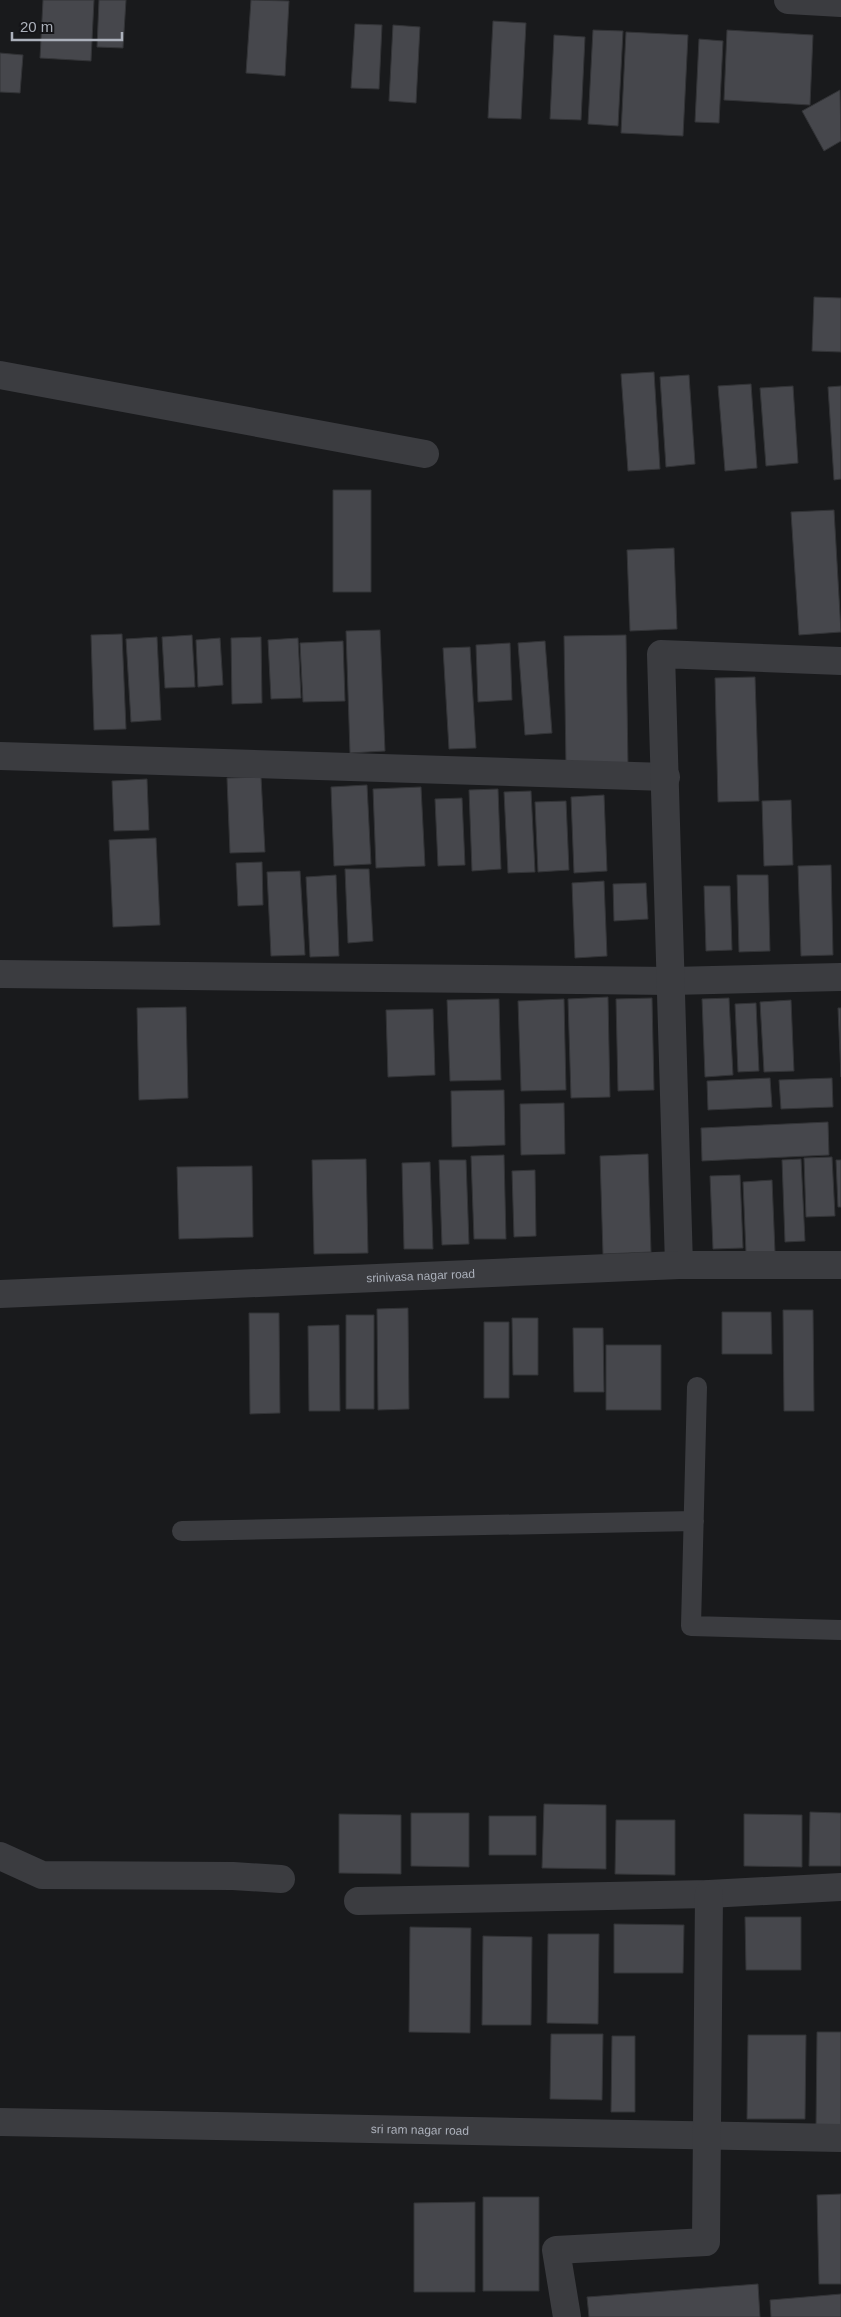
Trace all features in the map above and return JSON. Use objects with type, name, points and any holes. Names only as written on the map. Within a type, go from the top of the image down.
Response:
[{"type":"street","points":[[788,0],[841,3]]},
{"type":"street","points":[[0,376],[425,454]]},
{"type":"street","points":[[679,1266],[661,654],[841,661]]},
{"type":"street","points":[[0,756],[666,777]]},
{"type":"street","points":[[0,974],[672,981],[841,977]]},
{"type":"street","name":"srinivasa nagar road","points":[[0,1294],[679,1266],[841,1265]]},
{"type":"street","points":[[0,1856],[42,1875],[233,1876],[282,1880]]},
{"type":"street","points":[[358,1901],[709,1894],[841,1887]]},
{"type":"street","points":[[567,2317],[556,2250],[706,2242],[709,1894]]},
{"type":"street","name":"sri ram nagar road","points":[[0,2122],[841,2138]]},
{"type":"lane","points":[[697,1387],[691,1626],[841,1630]]},
{"type":"lane","points":[[182,1531],[694,1521]]},
{"type":"building","points":[[43,0],[94,0],[91,61],[40,58]]},
{"type":"building","points":[[99,0],[126,0],[123,48],[97,47]]},
{"type":"building","points":[[251,0],[289,1],[285,76],[246,73]]},
{"type":"building","points":[[493,21],[526,23],[521,119],[488,118]]},
{"type":"building","points":[[355,24],[382,25],[379,89],[351,88]]},
{"type":"building","points":[[393,25],[420,27],[416,103],[389,101]]},
{"type":"building","points":[[593,30],[623,31],[618,126],[588,124]]},
{"type":"building","points":[[727,30],[813,35],[810,105],[724,100]]},
{"type":"building","points":[[626,32],[688,35],[683,136],[621,133]]},
{"type":"building","points":[[554,35],[585,37],[581,120],[550,119]]},
{"type":"building","points":[[699,39],[723,41],[719,123],[695,122]]},
{"type":"building","points":[[0,53],[23,55],[20,93],[0,92]]},
{"type":"building","points":[[840,90],[841,141],[824,151],[802,111]]},
{"type":"building","points":[[814,297],[841,298],[841,352],[812,351]]},
{"type":"building","points":[[654,372],[660,469],[628,471],[621,374]]},
{"type":"building","points":[[689,375],[695,464],[666,467],[660,377]]},
{"type":"building","points":[[751,384],[757,468],[725,471],[718,386]]},
{"type":"building","points":[[793,386],[798,463],[766,466],[760,388]]},
{"type":"building","points":[[841,386],[841,479],[834,480],[828,387]]},
{"type":"building","points":[[333,490],[371,490],[371,592],[333,592]]},
{"type":"building","points":[[834,510],[841,632],[799,635],[791,512]]},
{"type":"building","points":[[674,548],[677,629],[630,631],[627,550]]},
{"type":"building","points":[[380,630],[385,751],[350,753],[346,631]]},
{"type":"building","points":[[122,634],[126,729],[94,730],[91,635]]},
{"type":"building","points":[[192,635],[195,687],[165,688],[162,637]]},
{"type":"building","points":[[626,635],[628,766],[566,766],[564,636]]},
{"type":"building","points":[[157,637],[161,720],[131,722],[126,639]]},
{"type":"building","points":[[261,637],[262,703],[232,704],[231,638]]},
{"type":"building","points":[[220,638],[223,685],[198,687],[196,640]]},
{"type":"building","points":[[298,638],[301,698],[271,699],[268,640]]},
{"type":"building","points":[[343,641],[345,701],[303,702],[300,643]]},
{"type":"building","points":[[545,641],[552,733],[525,735],[518,643]]},
{"type":"building","points":[[510,643],[512,700],[478,702],[476,645]]},
{"type":"building","points":[[470,647],[476,748],[449,749],[443,648]]},
{"type":"building","points":[[755,677],[759,801],[718,802],[715,678]]},
{"type":"building","points":[[261,777],[265,852],[230,853],[227,778]]},
{"type":"building","points":[[147,779],[149,830],[114,831],[112,781]]},
{"type":"building","points":[[367,785],[371,864],[334,866],[331,787]]},
{"type":"building","points":[[421,787],[425,866],[376,868],[373,789]]},
{"type":"building","points":[[498,789],[501,869],[472,871],[469,790]]},
{"type":"building","points":[[531,791],[535,872],[508,873],[504,792]]},
{"type":"building","points":[[604,795],[607,871],[574,873],[571,797]]},
{"type":"building","points":[[462,798],[465,865],[438,866],[435,799]]},
{"type":"building","points":[[791,800],[793,865],[764,866],[762,801]]},
{"type":"building","points":[[566,801],[569,870],[538,872],[535,802]]},
{"type":"building","points":[[156,838],[160,925],[113,927],[109,840]]},
{"type":"building","points":[[262,862],[263,905],[238,906],[236,863]]},
{"type":"building","points":[[831,865],[833,955],[801,956],[798,866]]},
{"type":"building","points":[[345,869],[369,869],[373,941],[348,943]]},
{"type":"building","points":[[300,871],[305,955],[271,956],[267,872]]},
{"type":"building","points":[[336,875],[339,956],[310,957],[306,877]]},
{"type":"building","points":[[737,875],[768,875],[770,951],[739,952]]},
{"type":"building","points":[[604,881],[607,956],[575,958],[572,883]]},
{"type":"building","points":[[646,883],[648,919],[614,921],[613,884]]},
{"type":"building","points":[[704,886],[730,886],[732,950],[706,951]]},
{"type":"building","points":[[608,997],[610,1097],[571,1098],[568,999]]},
{"type":"building","points":[[652,998],[654,1090],[618,1091],[616,999]]},
{"type":"building","points":[[729,998],[733,1075],[705,1077],[702,999]]},
{"type":"building","points":[[499,999],[501,1080],[450,1081],[447,1000]]},
{"type":"building","points":[[564,999],[566,1090],[521,1091],[518,1001]]},
{"type":"building","points":[[791,1000],[794,1071],[764,1072],[760,1002]]},
{"type":"building","points":[[756,1003],[759,1071],[738,1072],[735,1004]]},
{"type":"building","points":[[186,1007],[188,1098],[139,1100],[137,1008]]},
{"type":"building","points":[[838,1008],[841,1008],[841,1077]]},
{"type":"building","points":[[433,1009],[435,1075],[388,1077],[386,1010]]},
{"type":"building","points":[[770,1078],[772,1107],[708,1110],[707,1081]]},
{"type":"building","points":[[832,1078],[833,1107],[781,1109],[779,1080]]},
{"type":"building","points":[[504,1090],[505,1145],[452,1147],[451,1091]]},
{"type":"building","points":[[564,1103],[565,1154],[521,1155],[520,1104]]},
{"type":"building","points":[[828,1122],[829,1155],[702,1161],[701,1128]]},
{"type":"building","points":[[648,1154],[651,1252],[603,1254],[600,1156]]},
{"type":"building","points":[[504,1155],[506,1239],[474,1239],[471,1156]]},
{"type":"building","points":[[832,1157],[835,1216],[806,1217],[804,1158]]},
{"type":"building","points":[[366,1159],[368,1253],[314,1254],[312,1160]]},
{"type":"building","points":[[801,1159],[805,1241],[785,1242],[782,1160]]},
{"type":"building","points":[[439,1160],[466,1160],[469,1244],[442,1245]]},
{"type":"building","points":[[836,1160],[841,1160],[841,1207],[838,1207]]},
{"type":"building","points":[[430,1162],[433,1249],[404,1249],[402,1163]]},
{"type":"building","points":[[252,1166],[253,1237],[179,1239],[177,1167]]},
{"type":"building","points":[[535,1170],[536,1236],[514,1237],[512,1171]]},
{"type":"building","points":[[740,1175],[743,1248],[713,1249],[710,1176]]},
{"type":"building","points":[[772,1180],[775,1252],[746,1253],[743,1182]]},
{"type":"building","points":[[408,1308],[409,1409],[378,1410],[377,1309]]},
{"type":"building","points":[[783,1310],[813,1310],[814,1411],[784,1411]]},
{"type":"building","points":[[722,1312],[771,1312],[772,1354],[722,1354]]},
{"type":"building","points":[[249,1313],[279,1313],[280,1413],[250,1414]]},
{"type":"building","points":[[346,1315],[374,1315],[374,1409],[346,1409]]},
{"type":"building","points":[[512,1318],[538,1318],[538,1375],[513,1375]]},
{"type":"building","points":[[484,1322],[509,1322],[509,1398],[484,1398]]},
{"type":"building","points":[[339,1325],[340,1411],[309,1411],[308,1326]]},
{"type":"building","points":[[573,1328],[603,1328],[604,1392],[574,1392]]},
{"type":"building","points":[[606,1345],[661,1345],[661,1410],[606,1410]]},
{"type":"building","points":[[544,1804],[606,1805],[606,1869],[542,1868]]},
{"type":"building","points":[[810,1812],[841,1813],[841,1866],[809,1866]]},
{"type":"building","points":[[411,1813],[469,1813],[469,1867],[411,1866]]},
{"type":"building","points":[[339,1814],[401,1815],[401,1874],[339,1873]]},
{"type":"building","points":[[744,1814],[802,1815],[802,1867],[744,1866]]},
{"type":"building","points":[[489,1816],[536,1816],[536,1855],[489,1855]]},
{"type":"building","points":[[616,1820],[675,1820],[675,1875],[615,1874]]},
{"type":"building","points":[[745,1917],[801,1917],[801,1970],[746,1970]]},
{"type":"building","points":[[614,1924],[684,1925],[683,1973],[614,1973]]},
{"type":"building","points":[[410,1927],[471,1928],[470,2033],[409,2032]]},
{"type":"building","points":[[548,1934],[599,1934],[598,2024],[547,2023]]},
{"type":"building","points":[[483,1936],[532,1937],[531,2025],[482,2025]]},
{"type":"building","points":[[817,2032],[841,2032],[841,2128],[816,2128]]},
{"type":"building","points":[[551,2034],[603,2034],[602,2100],[550,2099]]},
{"type":"building","points":[[748,2035],[806,2035],[805,2119],[747,2119]]},
{"type":"building","points":[[612,2036],[635,2036],[635,2112],[611,2112]]},
{"type":"building","points":[[841,2194],[841,2284],[819,2284],[817,2195]]},
{"type":"building","points":[[483,2197],[539,2197],[539,2291],[483,2291]]},
{"type":"building","points":[[475,2202],[475,2292],[414,2292],[414,2203]]},
{"type":"building","points":[[758,2284],[760,2317],[589,2317],[587,2297]]},
{"type":"building","points":[[841,2294],[841,2317],[771,2317],[770,2300]]}]
